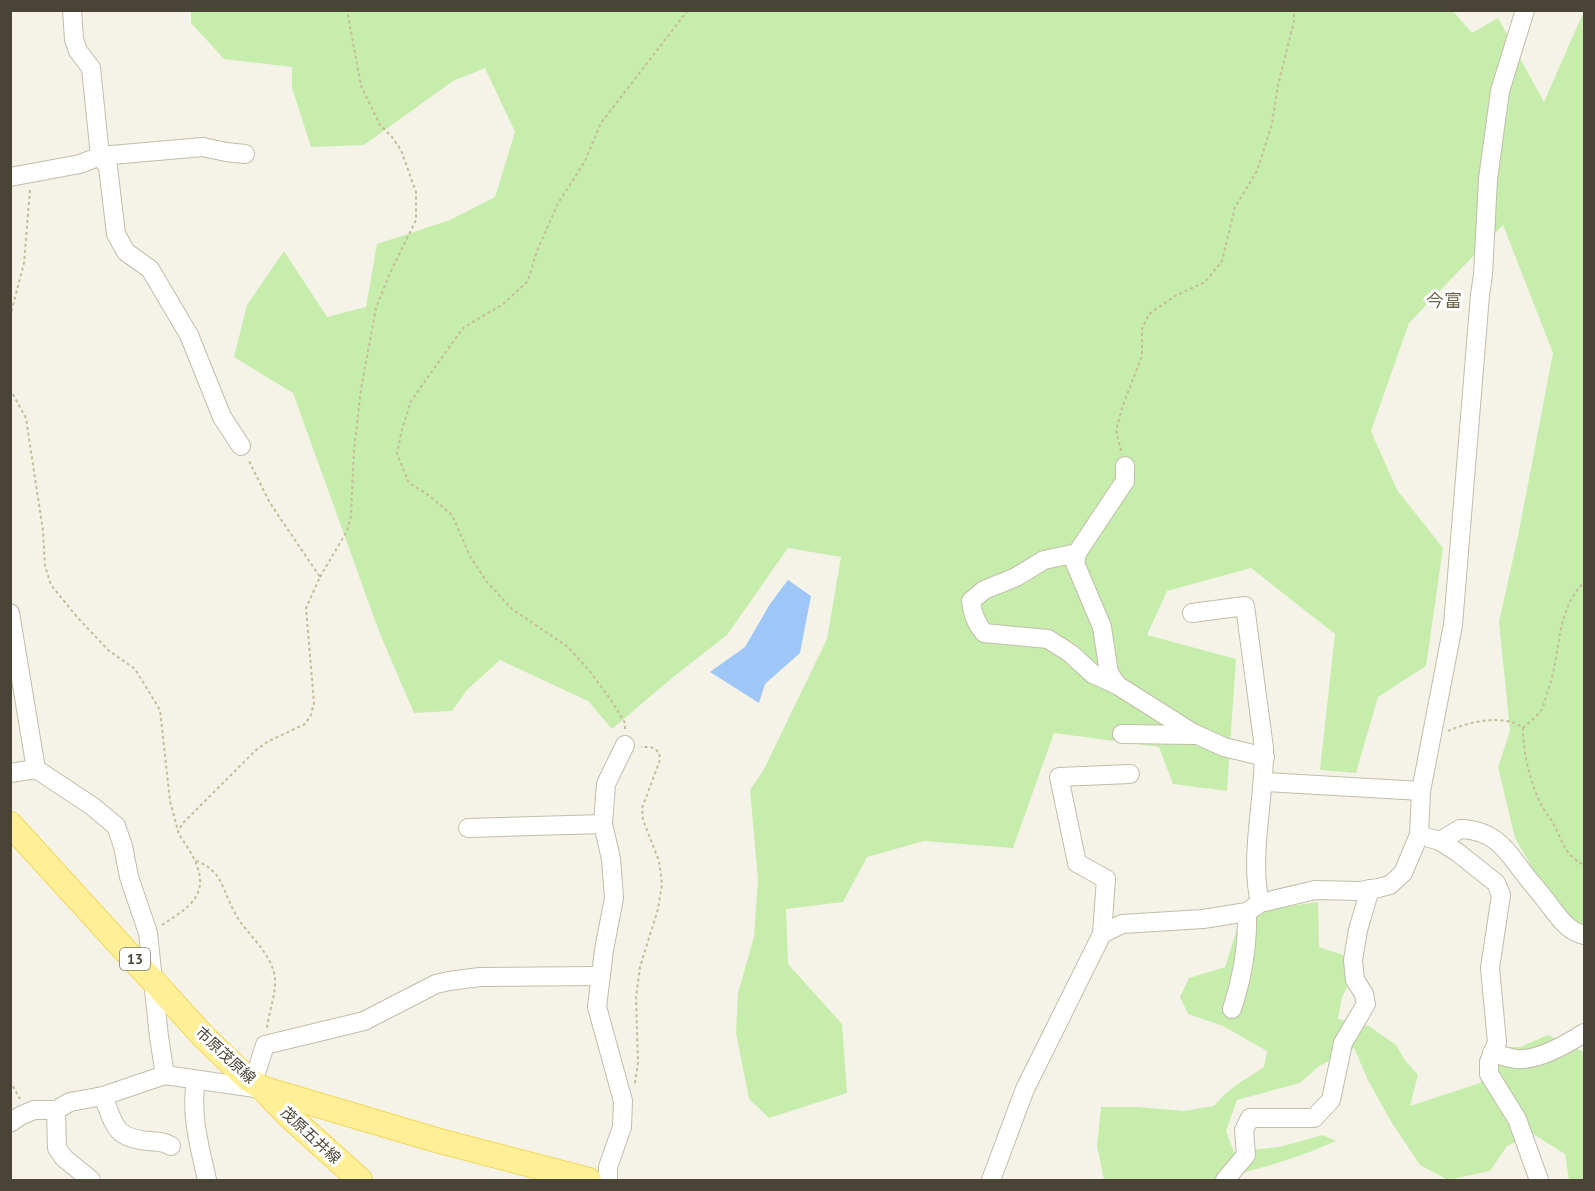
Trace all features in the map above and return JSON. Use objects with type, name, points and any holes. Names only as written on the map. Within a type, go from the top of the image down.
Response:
[{"type":"main road","name":"市原茂原線","points":[[10,824],[205,1038],[256,1084],[436,1140],[589,1180]]},
{"type":"main road","name":"茂原五井線","points":[[256,1084],[360,1180]]},
{"type":"street","points":[[72,10],[74,39],[78,51],[91,68],[100,156],[108,167],[116,234],[126,252],[150,269],[183,326],[222,417],[241,446]]},
{"type":"street","points":[[1102,934],[1122,924],[1203,919],[1253,908],[1315,890],[1370,889],[1390,885],[1403,873],[1419,835],[1420,791],[1453,625],[1465,463],[1480,295],[1484,274],[1490,159],[1500,92],[1525,10]]},
{"type":"street","points":[[10,177],[80,164],[100,156],[203,147],[245,153]]},
{"type":"street","points":[[1117,685],[1109,673],[1102,627],[1075,563],[1077,553],[1125,481],[1125,466]]},
{"type":"street","points":[[1077,553],[1044,560],[1016,577],[984,590],[971,601],[977,625],[984,633],[1048,639],[1070,653],[1093,674],[1117,685],[1198,735],[1224,747],[1264,757]]},
{"type":"street","points":[[1192,613],[1245,606],[1264,757],[1264,782],[1258,832],[1258,893],[1253,908],[1242,980],[1232,1009]]},
{"type":"street","points":[[10,613],[36,769]]},
{"type":"street","points":[[1122,734],[1198,735]]},
{"type":"street","points":[[608,1180],[608,1167],[622,1127],[623,1101],[597,1007],[600,976],[614,898],[611,859],[603,824],[606,784],[625,745]]},
{"type":"street","points":[[10,773],[36,769],[92,806],[116,826],[123,846],[129,877],[148,933],[165,1075]]},
{"type":"street","points":[[991,1180],[1024,1089],[1102,934],[1106,879],[1077,863],[1059,777],[1130,774]]},
{"type":"street","points":[[1264,782],[1420,791]]},
{"type":"street","points":[[468,828],[603,824]]},
{"type":"street","points":[[1440,841],[1461,829],[1472,829],[1498,841],[1572,932],[1584,935]]},
{"type":"street","points":[[1419,835],[1440,841],[1484,871],[1496,883],[1501,895],[1490,968],[1497,1042],[1488,1062],[1489,1074],[1517,1119],[1539,1180]]},
{"type":"street","points":[[1225,1180],[1246,1155],[1245,1130],[1250,1118],[1314,1118],[1331,1100],[1343,1043],[1366,1004],[1364,994],[1355,980],[1353,960],[1358,930],[1370,889]]},
{"type":"street","points":[[10,1124],[34,1110],[56,1110],[70,1102],[104,1096],[165,1075],[196,1081],[256,1084],[257,1070],[265,1045],[364,1021],[436,984],[480,977],[600,976]]},
{"type":"street","points":[[1492,1053],[1516,1059],[1529,1059],[1566,1045],[1584,1033]]},
{"type":"street","points":[[196,1081],[194,1094],[196,1130],[207,1180]]},
{"type":"street","points":[[104,1096],[118,1131],[131,1139],[164,1141],[171,1146]]},
{"type":"street","points":[[56,1110],[57,1148],[64,1158],[91,1180]]},
{"type":"path","points":[[178,832],[182,825],[255,751],[267,742],[305,724],[311,715],[314,703],[306,608],[320,577],[347,531],[351,516],[354,450],[361,389],[376,308],[416,220],[416,192],[402,150],[380,125],[362,86],[348,10]]},
{"type":"path","points":[[623,1101],[632,1092],[637,1077],[636,997],[640,967],[658,909],[662,884],[659,861],[643,820],[642,808],[659,766],[658,752],[651,747],[625,745],[625,723],[588,669],[568,647],[512,609],[486,581],[470,556],[452,515],[426,493],[409,483],[397,454],[411,401],[463,328],[503,304],[528,281],[537,250],[558,203],[584,163],[602,123],[688,10]]},
{"type":"path","points":[[1125,466],[1116,430],[1142,356],[1142,329],[1149,314],[1175,296],[1205,282],[1222,261],[1235,207],[1257,171],[1272,124],[1278,85],[1294,21],[1294,10]]},
{"type":"path","points":[[10,317],[24,263],[27,204],[33,172]]},
{"type":"path","points":[[10,388],[26,418],[43,531],[45,566],[51,585],[108,650],[135,669],[160,710],[170,801],[178,832],[197,865],[200,880],[198,895],[194,902],[148,933]]},
{"type":"path","points":[[241,446],[270,503],[320,577]]},
{"type":"path","points":[[1523,728],[1540,712],[1551,682],[1561,622],[1572,597],[1584,582]]},
{"type":"path","points":[[1431,739],[1455,728],[1474,723],[1501,720],[1517,723],[1523,728],[1528,766],[1541,805],[1566,851],[1573,859],[1584,865]]},
{"type":"path","points":[[194,861],[203,863],[217,876],[235,913],[248,934],[262,949],[274,972],[274,991],[265,1045]]},
{"type":"path","points":[[10,1081],[27,1113]]},
{"type":"green space","points":[[191,11],[1453,11],[1472,33],[1498,18],[1544,102],[1584,11],[1584,941],[1549,897],[1515,838],[1498,767],[1510,731],[1499,622],[1553,353],[1503,225],[1409,323],[1371,431],[1397,490],[1443,548],[1426,666],[1378,697],[1356,773],[1320,770],[1335,634],[1251,568],[1167,591],[1147,635],[1236,659],[1227,791],[1173,784],[1159,747],[1054,733],[1013,848],[924,841],[867,857],[843,902],[786,909],[788,964],[842,1024],[847,1093],[769,1118],[749,1099],[736,1033],[738,993],[754,937],[758,880],[750,790],[764,769],[827,639],[841,557],[788,548],[727,635],[612,729],[588,701],[500,660],[467,690],[452,711],[414,713],[380,634],[293,393],[234,357],[247,305],[284,251],[327,317],[366,307],[377,244],[450,220],[495,197],[515,132],[485,68],[453,81],[364,145],[311,147],[292,88],[292,67],[224,59],[191,23]]},
{"type":"green space","points":[[1318,902],[1319,947],[1343,955],[1349,984],[1342,997],[1338,1019],[1369,1026],[1396,1045],[1404,1059],[1418,1075],[1410,1106],[1480,1083],[1502,1047],[1520,1047],[1548,1035],[1584,1052],[1584,1180],[1569,1180],[1565,1154],[1533,1134],[1507,1146],[1490,1171],[1448,1180],[1420,1165],[1390,1120],[1354,1048],[1319,1066],[1300,1083],[1237,1100],[1226,1131],[1234,1152],[1279,1147],[1323,1135],[1336,1141],[1278,1163],[1216,1180],[1104,1180],[1097,1146],[1101,1107],[1184,1111],[1214,1106],[1231,1089],[1264,1067],[1267,1051],[1223,1026],[1188,1014],[1180,997],[1189,978],[1225,967],[1239,923],[1263,910]]},
{"type":"water","points":[[788,580],[811,596],[800,653],[765,684],[759,703],[710,672],[745,647],[770,604]]},
{"type":"district","name":"今富","points":[[1444,300]]}]
